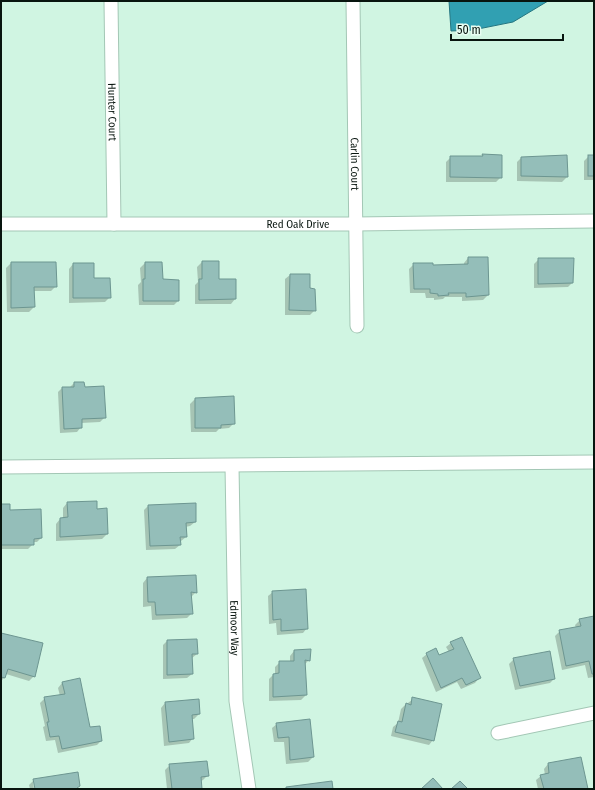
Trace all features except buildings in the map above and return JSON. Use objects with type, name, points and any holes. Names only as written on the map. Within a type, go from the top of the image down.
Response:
[{"type":"street","name":"Hunter Court","points":[[112,1],[114,224]]},
{"type":"street","name":"Carlin Court","points":[[353,1],[357,326]]},
{"type":"street","name":"Red Oak Drive","points":[[1,224],[355,224],[594,221]]},
{"type":"street","points":[[1,467],[594,462]]},
{"type":"street","name":"Edmoor Way","points":[[232,466],[236,700],[249,789]]},
{"type":"street","points":[[498,733],[594,713]]},
{"type":"water","points":[[449,1],[548,1],[513,22],[473,30],[451,31]]}]
